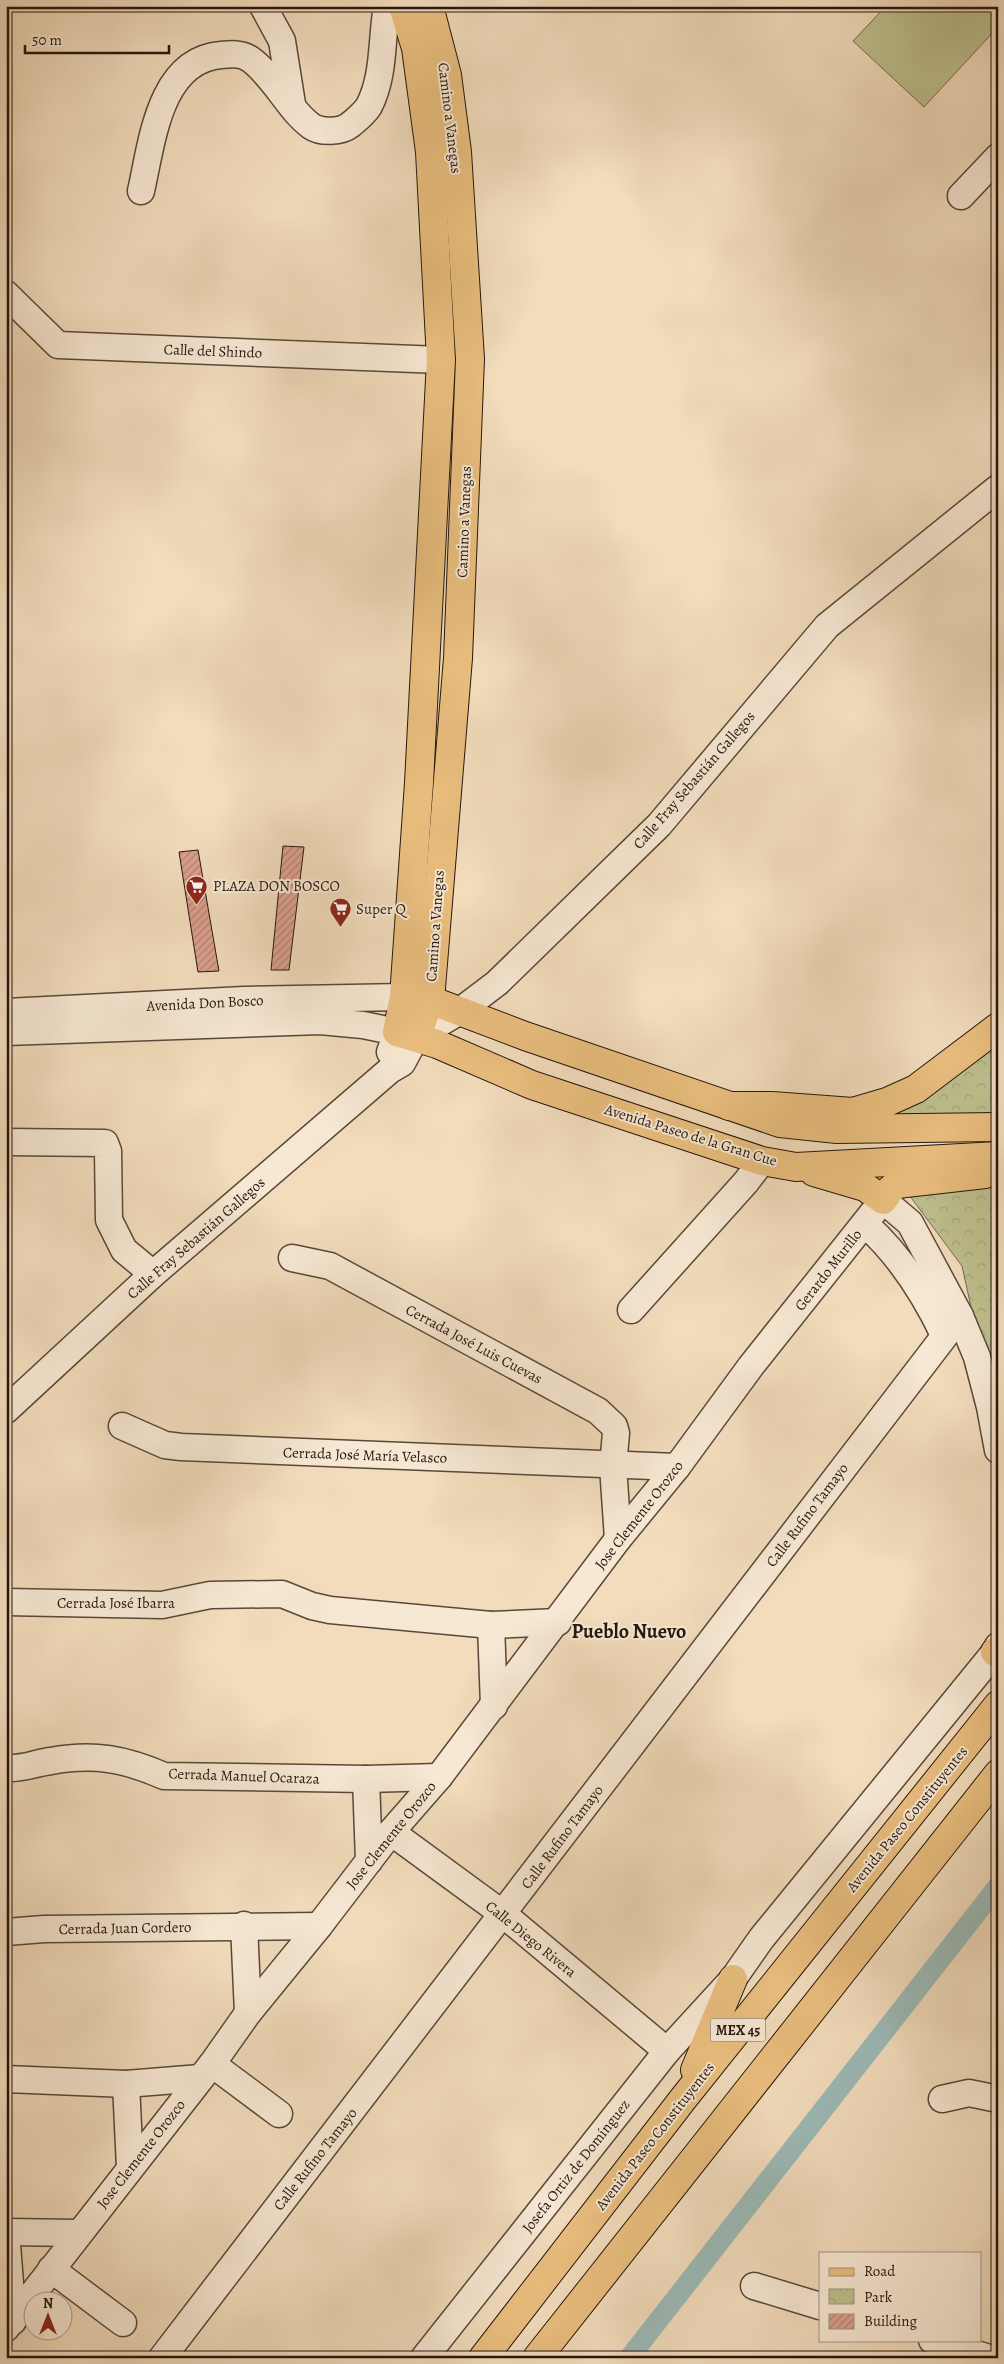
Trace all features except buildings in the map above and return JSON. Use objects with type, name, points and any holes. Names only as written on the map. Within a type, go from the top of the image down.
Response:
[{"type":"main road","name":"Camino a Vanegas","points":[[406,1034],[417,999],[458,658],[470,359],[454,132],[447,75],[429,6]]},
{"type":"main road","name":"Camino a Vanegas","points":[[406,15],[416,48],[430,152],[441,360],[419,783],[417,999]]},
{"type":"main road","points":[[417,999],[460,1011],[525,1036],[780,1123],[837,1129],[998,1127]]},
{"type":"main road","points":[[729,1106],[772,1106],[853,1112],[886,1102],[916,1089],[998,1027]]},
{"type":"main road","name":"Avenida Paseo de la Gran Cue","points":[[406,1034],[532,1085],[762,1161],[796,1166],[998,1156]]},
{"type":"main road","points":[[498,1070],[490,1059],[489,1051],[495,1043],[504,1037],[525,1036]]},
{"type":"main road","points":[[796,1166],[864,1187],[883,1200],[897,1184],[998,1172]]},
{"type":"main road","name":"Avenida Paseo Constituyentes","points":[[483,2358],[683,2099],[998,1705]]},
{"type":"main road","name":"MEX 45","points":[[537,2358],[998,1774]]},
{"type":"main road","points":[[683,2099],[733,1979]]},
{"type":"street","points":[[263,6],[282,41],[292,105]]},
{"type":"street","points":[[141,191],[158,116],[165,98],[181,73],[198,60],[209,56],[240,54],[249,58],[269,76],[312,127],[328,131],[345,129],[361,116],[370,102],[377,84],[387,6]]},
{"type":"street","points":[[384,39],[406,15]]},
{"type":"street","points":[[961,196],[998,157]]},
{"type":"street","name":"Calle del Shindo","points":[[6,294],[58,345],[441,360]]},
{"type":"street","name":"Calle Fray Sebastián Gallegos","points":[[6,1410],[152,1274],[390,1070],[402,1063],[406,1034],[460,1011],[497,983],[659,825],[827,626],[998,488]]},
{"type":"street","name":"Avenida Don Bosco","points":[[6,1012],[244,1000],[417,999]]},
{"type":"street","name":"Avenida Don Bosco","points":[[6,1032],[320,1021],[363,1025],[406,1034]]},
{"type":"street","points":[[6,1142],[105,1143],[108,1151],[109,1220],[124,1250],[152,1274]]},
{"type":"street","points":[[631,1310],[746,1182],[762,1161]]},
{"type":"street","points":[[883,1200],[910,1223],[960,1316],[977,1357],[990,1407],[998,1450]]},
{"type":"street","name":"Gerardo Murillo","points":[[773,1341],[883,1200]]},
{"type":"street","points":[[865,1224],[900,1260],[929,1303],[944,1336]]},
{"type":"street","name":"Cerrada José Luis Cuevas","points":[[292,1258],[330,1266],[598,1410],[614,1426],[616,1433],[613,1466]]},
{"type":"street","name":"Calle Rufino Tamayo","points":[[162,2358],[960,1316]]},
{"type":"street","name":"Jose Clemente Orozco","points":[[9,2324],[206,2071],[248,2013],[319,1926],[391,1832],[439,1778],[558,1622],[618,1539],[677,1467],[752,1366],[773,1341]]},
{"type":"street","name":"Cerrada José María Velasco","points":[[122,1426],[165,1445],[181,1447],[613,1466],[677,1467]]},
{"type":"street","points":[[613,1466],[618,1539]]},
{"type":"street","name":"Cerrada José Ibarra","points":[[6,1602],[162,1605],[210,1595],[282,1594],[312,1606],[330,1610],[491,1625],[558,1622]]},
{"type":"street","points":[[491,1625],[494,1706]]},
{"type":"street","name":"Josefa Ortiz de Domínguez","points":[[424,2358],[667,2052],[733,1979],[761,1939],[997,1649]]},
{"type":"street","name":"Cerrada Manuel Ocaraza","points":[[6,1768],[24,1768],[51,1760],[104,1757],[136,1763],[164,1776],[366,1779],[439,1778]]},
{"type":"street","points":[[366,1779],[369,1861]]},
{"type":"street","name":"Calle Diego Rivera","points":[[391,1832],[503,1914],[667,2052]]},
{"type":"street","points":[[244,1925],[248,2013]]},
{"type":"street","name":"Cerrada Juan Cordero","points":[[6,1932],[44,1929],[244,1925],[319,1926]]},
{"type":"street","points":[[6,2079],[126,2084],[206,2071],[279,2114]]},
{"type":"street","points":[[126,2084],[130,2168]]},
{"type":"street","points":[[942,2099],[969,2093],[998,2099]]},
{"type":"street","points":[[9,2324],[6,2232],[78,2233]]},
{"type":"street","points":[[51,2269],[123,2323]]},
{"type":"street","points":[[754,2286],[819,2306]]},
{"type":"street","points":[[467,2358],[501,2334]]},
{"type":"street","points":[[938,2342],[988,2358]]},
{"type":"green space","points":[[886,6],[998,6],[998,27],[924,107],[853,41]]},
{"type":"green space","points":[[998,1036],[998,1117],[893,1115]]},
{"type":"green space","points":[[998,1184],[998,1430],[962,1266],[906,1191]]},
{"type":"waterway","points":[[629,2358],[998,1886]]},
{"type":"place","name":"PLAZA DON BOSCO","points":[[197,905]]},
{"type":"place","name":"Super Q","points":[[340,928]]},
{"type":"district","name":"Pueblo Nuevo","points":[[629,1631]]}]
